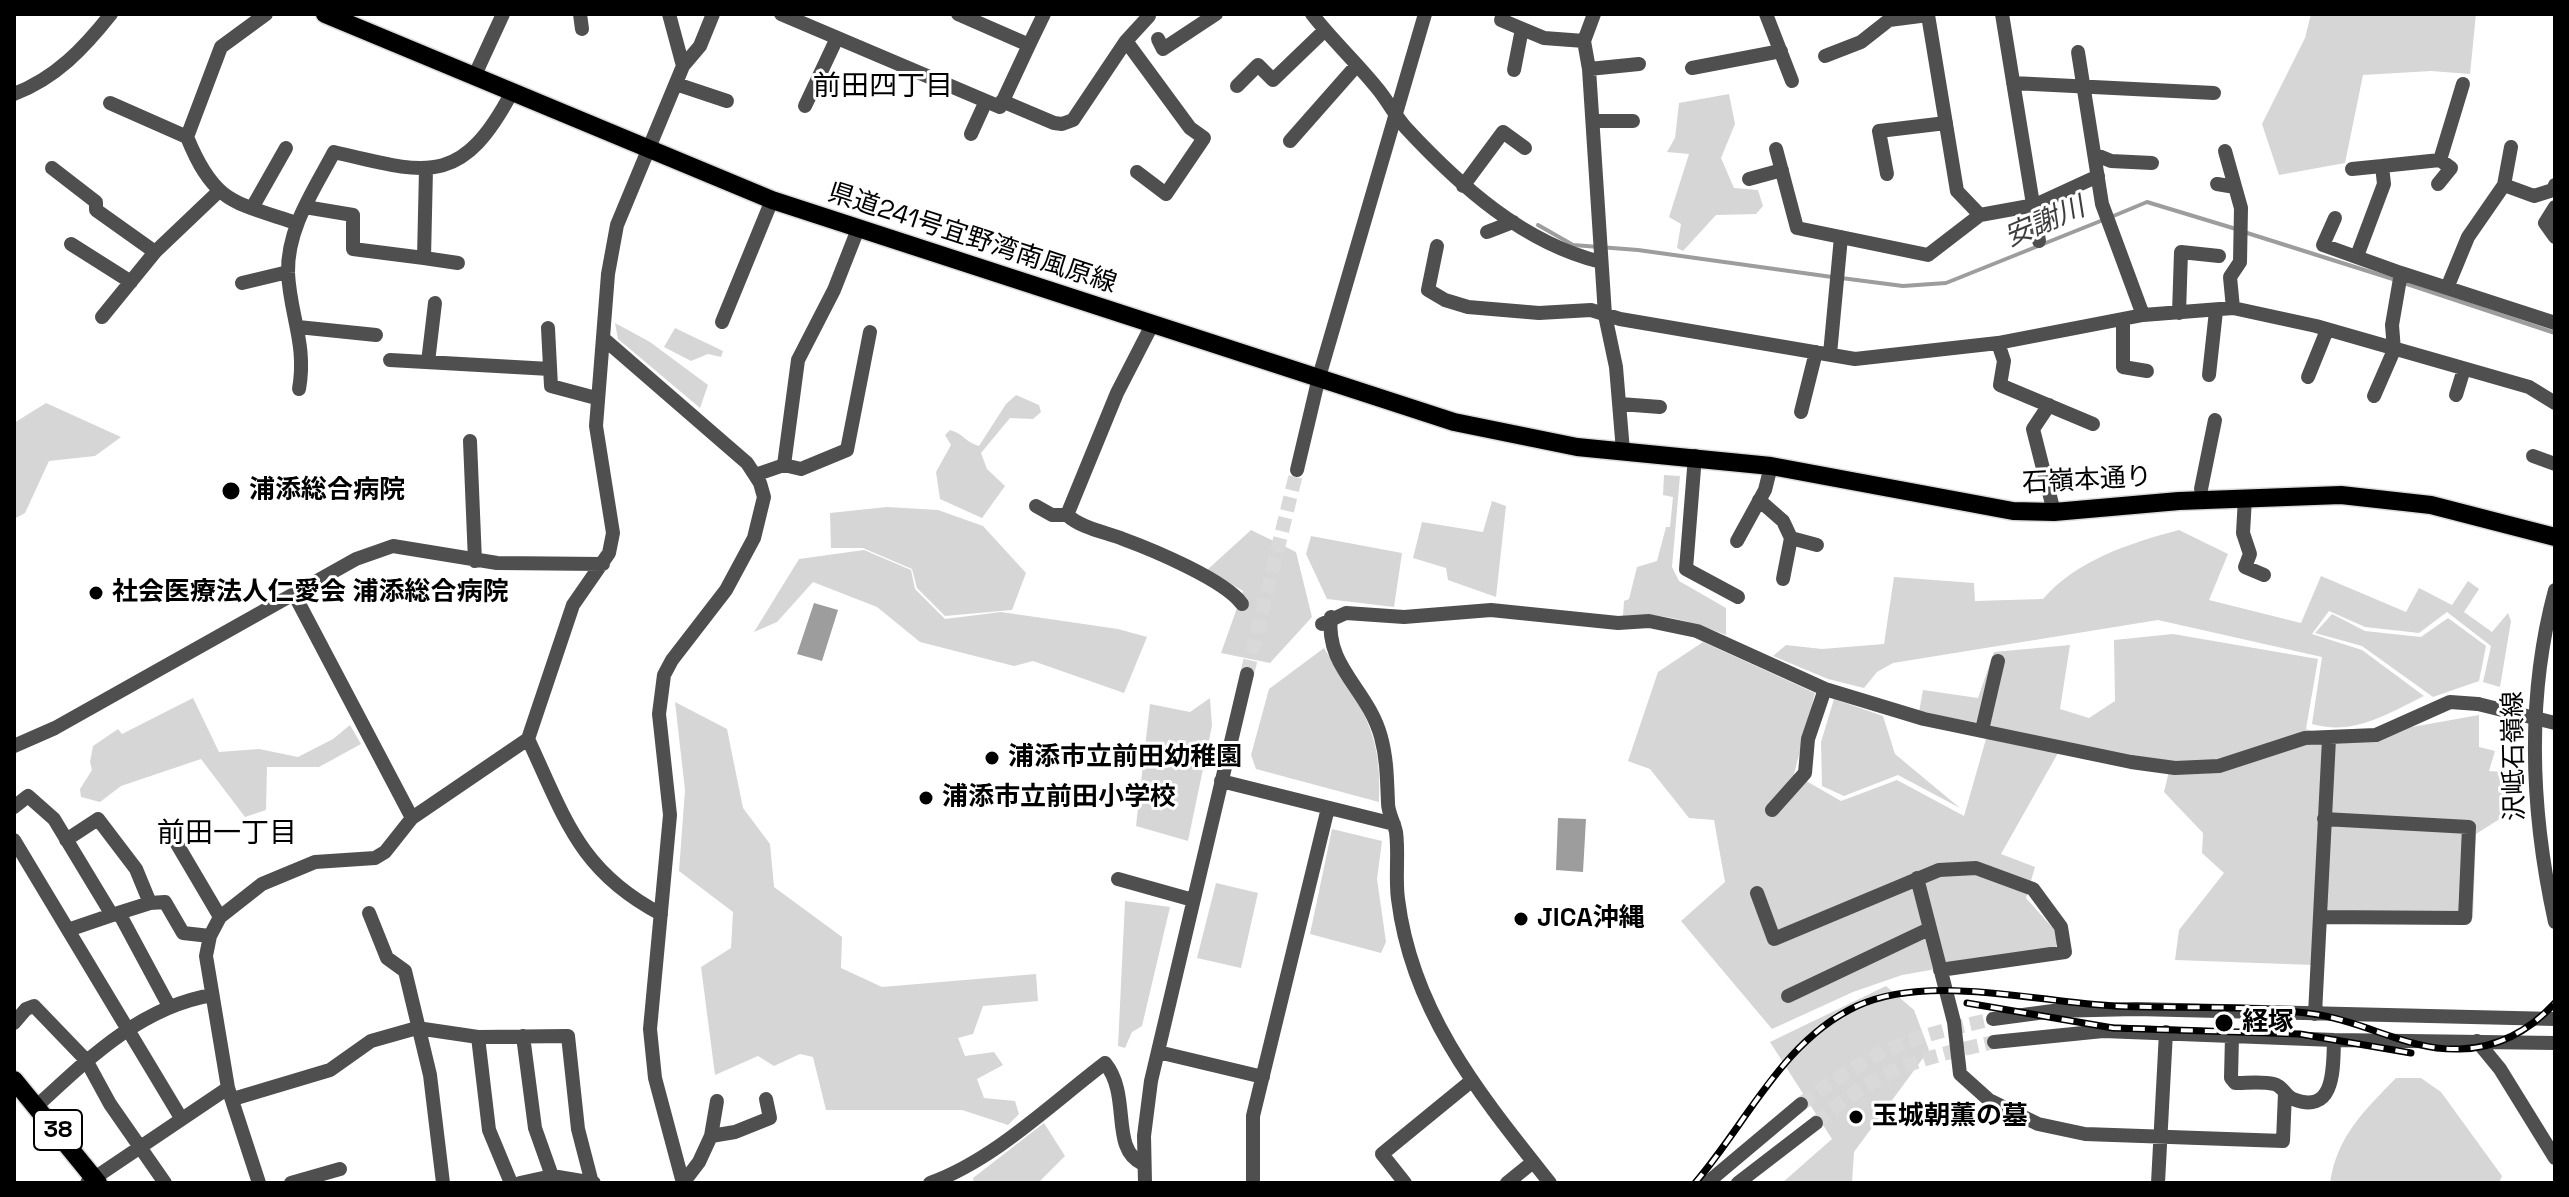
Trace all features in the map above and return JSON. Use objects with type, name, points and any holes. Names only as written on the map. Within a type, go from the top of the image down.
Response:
[{"type":"main road","name":"県道241号宜野湾南風原線","points":[[325,14],[649,151],[772,200],[858,229],[1476,428],[1548,443],[1623,451]]},
{"type":"main road","name":"石嶺本通り","points":[[1623,451],[1771,466],[1968,505],[2054,512],[2245,498],[2341,495],[2383,498],[2431,505],[2555,537]]},
{"type":"main road","name":"38","points":[[14,1080],[93,1181]]},
{"type":"street","points":[[14,94],[58,71],[84,49],[111,14]]},
{"type":"street","points":[[266,14],[221,47],[187,137],[197,162],[218,192],[296,223]]},
{"type":"street","points":[[474,77],[503,14]]},
{"type":"street","points":[[669,14],[683,66]]},
{"type":"street","points":[[259,1183],[230,1094],[206,956],[210,936],[220,917],[262,884],[315,862],[375,858],[412,818],[528,739],[573,605],[603,564],[613,533],[596,426],[596,398],[608,274],[617,225],[683,66],[700,46],[713,14]]},
{"type":"street","points":[[781,14],[1000,107],[1044,14]]},
{"type":"street","points":[[958,14],[1029,45]]},
{"type":"street","points":[[1158,39],[1163,49],[1216,14]]},
{"type":"street","points":[[1297,470],[1319,377],[1425,14]]},
{"type":"street","points":[[1504,14],[1501,20],[1544,38],[1584,41]]},
{"type":"street","points":[[1594,14],[1584,41],[1593,121],[1605,315],[1610,327],[1623,451]]},
{"type":"street","points":[[1766,14],[1792,81]]},
{"type":"street","points":[[2002,14],[2039,241]]},
{"type":"street","points":[[1825,56],[1861,42],[1889,20],[1928,15],[1957,191],[1980,215]]},
{"type":"street","points":[[1002,101],[1054,123],[1073,120],[1126,41],[1149,16]]},
{"type":"street","points":[[1237,86],[1258,65],[1273,80],[1321,20],[1396,115],[1463,186],[1513,222],[1568,254],[1601,251]]},
{"type":"street","points":[[1514,70],[1522,29]]},
{"type":"street","points":[[805,106],[837,38]]},
{"type":"street","points":[[1126,41],[1190,128],[1204,138],[1166,194],[1137,172]]},
{"type":"street","points":[[1692,68],[1781,51]]},
{"type":"street","points":[[2078,52],[2105,212],[2143,315]]},
{"type":"street","points":[[1589,69],[1639,64]]},
{"type":"street","points":[[1290,141],[1357,65]]},
{"type":"street","points":[[2013,83],[2084,89],[2214,93]]},
{"type":"street","points":[[676,84],[727,101]]},
{"type":"street","points":[[2440,160],[2456,91]]},
{"type":"street","points":[[299,389],[304,362],[288,272],[296,223],[334,152],[413,171],[449,165],[463,157],[500,114],[512,92]]},
{"type":"street","points":[[971,134],[986,101]]},
{"type":"street","points":[[110,103],[187,137]]},
{"type":"street","points":[[1593,121],[1633,121]]},
{"type":"street","points":[[1887,174],[1879,131],[1946,123]]},
{"type":"street","points":[[1463,186],[1503,132],[1525,148]]},
{"type":"street","points":[[2447,288],[2468,237],[2504,185],[2511,147]]},
{"type":"street","points":[[252,208],[286,148]]},
{"type":"street","points":[[1776,149],[1797,228],[1928,255],[1980,215],[2035,205],[2098,176]]},
{"type":"street","points":[[2225,151],[2235,187],[2242,238],[2240,262],[2230,277],[2233,308]]},
{"type":"street","points":[[2094,154],[2111,161],[2152,163]]},
{"type":"street","points":[[2352,169],[2440,160],[2451,168],[2438,184]]},
{"type":"street","points":[[2357,256],[2384,184],[2382,166]]},
{"type":"street","points":[[52,168],[96,202],[96,210],[155,252]]},
{"type":"street","points":[[424,258],[426,169]]},
{"type":"street","points":[[1749,179],[1782,170]]},
{"type":"street","points":[[2217,184],[2235,187]]},
{"type":"street","points":[[2504,185],[2534,196],[2554,191]]},
{"type":"street","points":[[102,317],[155,252],[218,192]]},
{"type":"street","points":[[722,322],[772,200]]},
{"type":"street","points":[[305,207],[353,215],[353,249],[458,263]]},
{"type":"street","points":[[2555,207],[2545,223],[2555,237]]},
{"type":"street","points":[[2335,218],[2323,245],[2447,288],[2478,306],[2555,323]]},
{"type":"street","points":[[1487,232],[1513,222]]},
{"type":"street","points":[[784,465],[798,360],[834,290],[858,229]]},
{"type":"street","points":[[1801,412],[1823,353],[1836,287],[1841,237]]},
{"type":"street","points":[[71,244],[131,282]]},
{"type":"street","points":[[1437,246],[1428,290],[1445,300],[1482,308],[1539,313],[1591,310],[1855,359],[1998,343],[2143,315],[2233,308],[2327,330],[2529,387],[2555,403]]},
{"type":"street","points":[[2179,313],[2181,252],[2219,256]]},
{"type":"street","points":[[242,283],[288,272]]},
{"type":"street","points":[[2374,396],[2394,350],[2397,290],[2401,273]]},
{"type":"street","points":[[428,362],[435,303]]},
{"type":"street","points":[[2209,375],[2216,311]]},
{"type":"street","points":[[2123,320],[2123,367],[2147,371]]},
{"type":"street","points":[[1067,515],[1117,393],[1152,325]]},
{"type":"street","points":[[298,327],[376,335]]},
{"type":"street","points":[[548,328],[551,386],[596,398]]},
{"type":"street","points":[[2308,377],[2327,330]]},
{"type":"street","points":[[755,475],[784,465],[801,469],[847,450],[870,332]]},
{"type":"street","points":[[604,339],[747,463],[764,497],[754,538],[726,590],[664,675],[659,714],[670,815],[651,1001],[651,1053],[683,1183]]},
{"type":"street","points":[[1998,343],[2004,361],[2000,385],[2093,424]]},
{"type":"street","points":[[390,360],[550,369]]},
{"type":"street","points":[[2456,395],[2464,369]]},
{"type":"street","points":[[1620,404],[1660,407]]},
{"type":"street","points":[[2049,405],[2033,429],[2054,512]]},
{"type":"street","points":[[2201,489],[2215,420]]},
{"type":"street","points":[[470,441],[475,561]]},
{"type":"street","points":[[1695,456],[1686,569],[1738,597]]},
{"type":"street","points":[[2533,456],[2555,464]]},
{"type":"street","points":[[1737,541],[1759,500],[1771,466]]},
{"type":"street","points":[[2245,498],[2243,533],[2250,554],[2245,567],[2264,575]]},
{"type":"street","points":[[1759,500],[1783,521],[1791,538],[1783,579]]},
{"type":"street","points":[[1036,506],[1052,515],[1067,515],[1074,521],[1127,540],[1194,572],[1236,596],[1242,604]]},
{"type":"street","points":[[1791,538],[1817,545]]},
{"type":"street","points":[[14,746],[55,728],[356,559],[393,546],[475,561],[603,564]]},
{"type":"street","name":"沢岻石嶺線","points":[[2555,590],[2539,665],[2535,753],[2540,823],[2555,922]]},
{"type":"street","points":[[294,594],[412,818]]},
{"type":"street","points":[[1550,1183],[1470,1082],[1430,1013],[1413,967],[1398,898],[1394,824],[1388,811],[1380,733],[1366,701],[1331,650],[1327,621],[1346,613],[1404,617],[1491,610],[1618,623],[1649,621],[1697,631],[1825,689],[1924,719],[2175,768],[2219,766],[2305,738],[2376,735],[2450,702],[2478,704],[2555,723]]},
{"type":"street","points":[[1982,730],[1998,661]]},
{"type":"street","points":[[1145,1183],[1143,1164],[1147,1109],[1158,1052],[1247,674]]},
{"type":"street","points":[[1772,810],[1805,773],[1808,739],[1825,689]]},
{"type":"street","points":[[528,739],[570,833],[593,864],[626,896],[661,914]]},
{"type":"street","points":[[2315,1014],[2329,739]]},
{"type":"street","points":[[1221,781],[1394,824]]},
{"type":"street","points":[[14,807],[28,796],[54,819],[116,914],[169,1006]]},
{"type":"street","points":[[1253,1183],[1253,1116],[1328,808]]},
{"type":"street","points":[[66,840],[98,819],[136,869],[150,903]]},
{"type":"street","points":[[2320,917],[2465,918],[2469,827],[2324,819]]},
{"type":"street","points":[[14,840],[181,1118]]},
{"type":"street","points":[[177,844],[220,917]]},
{"type":"street","points":[[1757,893],[1774,939],[1939,870],[1976,868],[2033,889],[2061,927],[2065,952],[1940,970]]},
{"type":"street","points":[[1917,878],[1954,1022],[1960,1074],[1989,1100],[2038,1124],[2085,1134],[2283,1141],[2285,1093]]},
{"type":"street","points":[[1118,879],[1193,900]]},
{"type":"street","points":[[68,930],[150,903],[165,902],[183,933],[210,936]]},
{"type":"street","points":[[369,913],[387,958],[405,971],[430,1075],[443,1183]]},
{"type":"street","points":[[1788,996],[1929,929]]},
{"type":"street","points":[[37,1106],[86,1060],[128,1029],[180,1000],[212,995]]},
{"type":"street","points":[[14,1023],[26,1009],[34,1006],[86,1060],[140,1149],[165,1183]]},
{"type":"street","points":[[1993,1019],[2092,1010],[2555,1019]]},
{"type":"street","points":[[93,1181],[181,1118],[230,1094],[330,1070],[371,1041],[417,1028],[478,1037],[568,1036],[578,1129],[593,1183],[552,1176],[520,1183]]},
{"type":"street","points":[[1994,1042],[2067,1032],[2166,1032],[2334,1040],[2555,1043]]},
{"type":"street","points":[[2158,1183],[2166,1032]]},
{"type":"street","points":[[523,1036],[535,1128],[552,1176]]},
{"type":"street","points":[[2232,1036],[2231,1078],[2235,1083],[2276,1084],[2296,1100],[2316,1100],[2325,1096],[2333,1083],[2334,1040]]},
{"type":"street","points":[[478,1037],[489,1130],[511,1183]]},
{"type":"street","points":[[2477,1041],[2500,1069],[2555,1158]]},
{"type":"street","points":[[1158,1052],[1263,1077]]},
{"type":"street","points":[[930,1183],[952,1175],[989,1151],[1105,1063],[1120,1088],[1126,1149],[1131,1159],[1143,1164]]},
{"type":"street","points":[[1405,1183],[1382,1154],[1470,1082]]},
{"type":"street","points":[[711,1136],[735,1132],[770,1118],[766,1099]]},
{"type":"street","points":[[683,1183],[699,1162],[711,1136],[717,1101]]},
{"type":"street","points":[[1707,1183],[1801,1104]]},
{"type":"street","points":[[1738,1183],[1816,1123]]},
{"type":"street","points":[[1507,1183],[1533,1162]]},
{"type":"street","points":[[291,1183],[340,1169]]},
{"type":"shaded area","points":[[2311,14],[2476,14],[2470,74],[2431,71],[2363,75],[2345,163],[2279,175],[2262,124],[2305,38]]},
{"type":"shaded area","points":[[1729,94],[1735,124],[1721,158],[1734,188],[1758,190],[1763,206],[1756,214],[1716,215],[1683,251],[1677,248],[1681,224],[1669,217],[1689,154],[1667,152],[1675,138],[1679,103]]},
{"type":"shaded area","points":[[615,323],[650,342],[708,385],[700,408],[618,339]]},
{"type":"shaded area","points":[[675,328],[723,351],[721,357],[708,354],[691,361],[664,347]]},
{"type":"shaded area","points":[[1016,395],[1039,405],[1041,412],[1033,419],[1010,418],[981,453],[987,469],[1005,486],[982,518],[940,499],[936,472],[951,445],[945,435],[950,430],[979,446],[1006,404]]},
{"type":"shaded area","points":[[46,403],[121,437],[95,456],[49,461],[25,513],[14,519],[14,423]]},
{"type":"shaded area","points":[[1664,475],[1680,476],[1672,567],[1679,581],[1726,608],[1726,635],[1663,616],[1623,616],[1624,601],[1629,599],[1637,567],[1657,561],[1666,527],[1670,527],[1673,497],[1663,495]]},
{"type":"shaded area","points":[[1492,501],[1506,506],[1496,597],[1448,580],[1446,568],[1413,558],[1422,522],[1483,532]]},
{"type":"shaded area","points":[[887,507],[938,510],[983,526],[1026,573],[1012,610],[945,616],[917,588],[912,569],[863,548],[831,548],[830,513]]},
{"type":"shaded area","points":[[1251,530],[1296,552],[1312,617],[1270,663],[1221,653],[1243,591],[1207,570]]},
{"type":"shaded area","points":[[2179,530],[2228,554],[2209,600],[2301,623],[2321,576],[2406,612],[2419,588],[2452,605],[2468,581],[2479,589],[2464,612],[2492,632],[2508,613],[2511,621],[2500,687],[2483,682],[2491,646],[2447,612],[2419,633],[2365,627],[2329,611],[2312,634],[2362,650],[2424,696],[2370,721],[2342,727],[2312,724],[2322,657],[2158,620],[1893,663],[1877,672],[1864,688],[1828,679],[1773,656],[1786,645],[1822,649],[1884,644],[1894,577],[1974,583],[1975,601],[2043,599],[2088,563],[2123,547]]},
{"type":"shaded area","points":[[1311,536],[1402,553],[1394,607],[1327,599],[1306,554]]},
{"type":"shaded area","points":[[864,550],[911,570],[915,589],[945,619],[1001,612],[1118,629],[1147,637],[1124,693],[1033,661],[1014,666],[920,642],[877,607],[813,582],[777,622],[754,632],[799,559]]},
{"type":"shaded area","points":[[814,603],[838,610],[822,661],[797,654]]},
{"type":"shaded area","points":[[2332,614],[2365,631],[2421,637],[2448,618],[2486,646],[2479,681],[2433,697],[2362,646],[2315,633]]},
{"type":"shaded area","points":[[2173,634],[2318,659],[2306,729],[2339,740],[2479,715],[2479,747],[2495,751],[2489,771],[2502,772],[2501,818],[2476,834],[2473,918],[2316,912],[2314,965],[2175,960],[2179,930],[2224,873],[2202,853],[2203,833],[2164,792],[2169,771],[2058,753],[2001,854],[2035,867],[2026,898],[2059,935],[2056,948],[1902,975],[1853,992],[1772,1029],[1681,921],[1725,882],[1714,820],[1689,818],[1650,769],[1628,761],[1658,672],[1703,642],[1815,693],[1794,774],[1841,801],[1897,780],[1964,816],[1990,725],[1919,712],[1923,690],[1978,698],[1994,652],[2070,645],[2060,709],[2089,718],[2115,701],[2114,640]]},
{"type":"shaded area","points":[[1324,648],[1358,703],[1373,737],[1379,802],[1256,769],[1251,755],[1269,689]]},
{"type":"shaded area","points":[[193,698],[219,752],[259,749],[298,757],[333,739],[350,725],[361,744],[319,767],[267,767],[266,810],[245,817],[201,759],[121,786],[100,802],[81,797],[80,789],[92,770],[93,746],[118,729],[122,734]]},
{"type":"shaded area","points":[[1210,698],[1212,726],[1188,841],[1136,826],[1150,704],[1190,712]]},
{"type":"shaded area","points":[[1834,699],[1883,716],[1895,754],[1960,808],[1898,775],[1844,796],[1822,786],[1821,742]]},
{"type":"shaded area","points":[[675,702],[727,729],[743,808],[770,844],[774,887],[842,937],[841,968],[882,987],[1036,974],[1038,1001],[983,1006],[973,1034],[958,1038],[965,1056],[994,1052],[1003,1065],[977,1079],[984,1098],[1015,1101],[1019,1114],[1008,1125],[962,1110],[826,1110],[813,1057],[800,1054],[774,1066],[758,1056],[715,1075],[701,967],[731,948],[733,912],[679,871],[685,790]]},
{"type":"shaded area","points":[[1558,818],[1586,819],[1583,872],[1556,870]]},
{"type":"shaded area","points":[[1332,829],[1382,841],[1377,879],[1386,942],[1381,953],[1310,934]]},
{"type":"shaded area","points":[[1216,883],[1258,893],[1241,968],[1197,958]]},
{"type":"shaded area","points":[[1125,901],[1170,907],[1142,1026],[1132,1032],[1125,1048],[1118,1046]]},
{"type":"shaded area","points":[[1886,986],[1914,1010],[1929,1050],[1854,1152],[1852,1183],[1782,1183],[1832,1139],[1770,1042]]},
{"type":"shaded area","points":[[2396,1078],[2421,1078],[2441,1092],[2502,1176],[2499,1183],[2330,1183],[2339,1151],[2354,1125]]},
{"type":"shaded area","points":[[1044,1123],[1065,1156],[1038,1183],[974,1183],[973,1178]]},
{"type":"waterway","name":"安謝川","points":[[2111,217],[2147,202],[2236,229]]},
{"type":"waterway","name":"安謝川","points":[[1841,278],[1903,286],[1946,283],[2103,220]]},
{"type":"waterway","name":"安謝川","points":[[1538,225],[1573,245],[1638,250],[1832,277]]},
{"type":"waterway","name":"安謝川","points":[[2244,232],[2396,280]]},
{"type":"waterway","name":"安謝川","points":[[2404,283],[2555,333]]},
{"type":"tunnel","points":[[1247,674],[1297,470]]},
{"type":"tunnel","points":[[1801,1104],[1849,1071],[1891,1048],[1993,1019]]},
{"type":"tunnel","points":[[1816,1123],[1860,1090],[1899,1069],[1994,1042]]},
{"type":"railway","points":[[1695,1183],[1767,1085],[1807,1040],[1857,1006],[1885,996],[1949,990],[2114,1006],[2294,1012],[2338,1019],[2424,1046],[2460,1049],[2487,1045],[2512,1036],[2555,1003]]},
{"type":"railway","points":[[1967,1003],[2113,1028],[2300,1034],[2411,1053]]},
{"type":"place","name":"浦添総合病院","points":[[231,491]]},
{"type":"place","name":"社会医療法人仁愛会 浦添総合病院","points":[[96,593]]},
{"type":"place","name":"浦添市立前田幼稚園","points":[[992,758]]},
{"type":"place","name":"浦添市立前田小学校","points":[[926,798]]},
{"type":"place","name":"JICA沖縄","points":[[1521,919]]},
{"type":"place","name":"経塚","points":[[2224,1023]]},
{"type":"place","name":"玉城朝薫の墓","points":[[1856,1117]]},
{"type":"district","name":"前田四丁目","points":[[883,87]]},
{"type":"district","name":"前田一丁目","points":[[227,834]]}]
